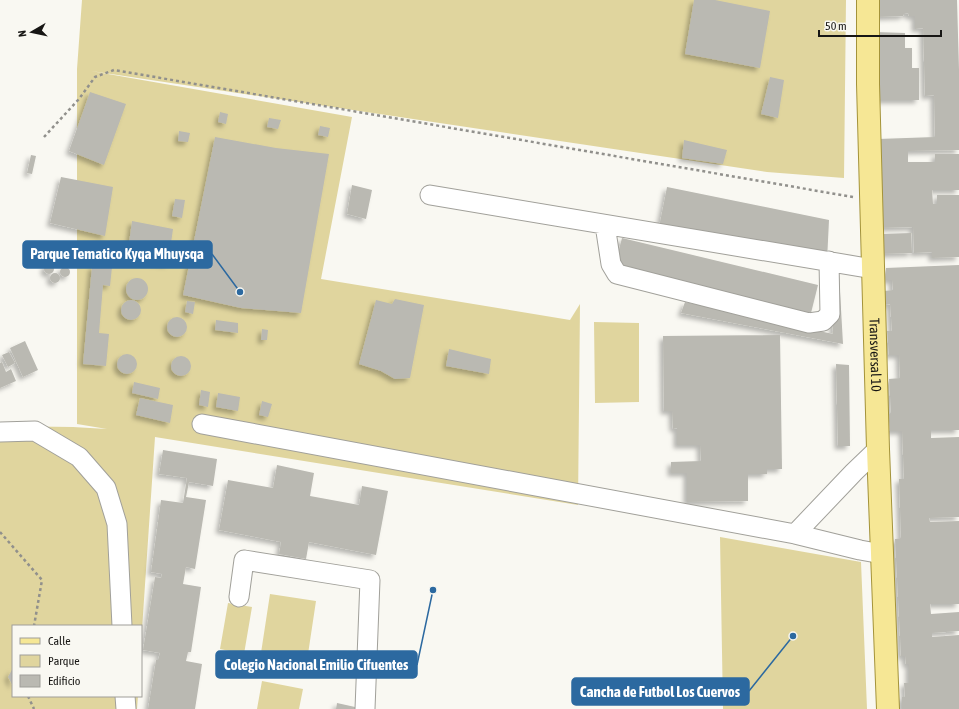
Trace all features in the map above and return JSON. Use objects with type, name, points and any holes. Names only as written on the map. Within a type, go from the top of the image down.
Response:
[{"type":"main road","name":"Transversal 10","points":[[868,0],[868,84],[878,449],[888,709]]},
{"type":"lane","points":[[430,195],[829,262],[873,268]]},
{"type":"lane","points":[[605,225],[611,264],[617,274],[809,323],[823,321],[830,314],[829,262]]},
{"type":"lane","points":[[202,424],[795,534],[882,554]]},
{"type":"lane","points":[[0,432],[34,431],[80,457],[106,488],[117,524],[122,625]]},
{"type":"lane","points":[[795,534],[878,449]]},
{"type":"lane","points":[[239,597],[244,560],[370,580],[365,709]]},
{"type":"lane","points":[[125,697],[126,709]]},
{"type":"path","points":[[44,137],[76,103],[95,77],[114,70],[838,195],[871,198]]},
{"type":"path","points":[[0,532],[42,580],[34,625]]},
{"type":"path","points":[[28,697],[34,709]]},
{"type":"green space","points":[[82,0],[846,0],[844,178],[767,172],[91,71],[352,117],[321,279],[570,320],[580,304],[578,505],[155,437],[142,629],[142,625],[12,625],[12,697],[138,697],[137,709],[0,709],[0,426],[107,429],[77,424],[77,69]]},
{"type":"green space","points":[[594,322],[639,323],[639,402],[595,403]]},
{"type":"green space","points":[[720,537],[861,562],[867,709],[723,709]]},
{"type":"green space","points":[[270,594],[316,601],[305,674],[259,666]]},
{"type":"green space","points":[[228,603],[252,607],[244,654],[220,649]]},
{"type":"green space","points":[[262,681],[303,689],[299,709],[257,709]]},
{"type":"building","points":[[694,0],[715,0],[770,11],[760,68],[685,54]]},
{"type":"building","points":[[876,0],[957,0],[959,150],[908,151],[908,162],[935,162],[935,154],[959,154],[959,190],[932,190],[933,204],[937,204],[937,195],[959,195],[959,257],[932,258],[932,252],[914,253],[913,227],[880,228],[878,139],[935,137],[934,95],[925,96],[923,28],[915,29],[915,16],[909,16],[908,13],[904,14],[903,16],[877,17]]},
{"type":"building","points":[[875,32],[905,33],[905,48],[912,48],[912,68],[919,68],[919,100],[875,100]]},
{"type":"building","points":[[770,77],[784,80],[778,118],[761,114]]},
{"type":"building","points":[[90,92],[126,104],[104,165],[69,151]]},
{"type":"building","points":[[220,112],[228,114],[226,124],[218,122]]},
{"type":"building","points":[[269,118],[281,120],[278,129],[267,127]]},
{"type":"building","points":[[320,126],[330,128],[328,137],[318,135]]},
{"type":"building","points":[[179,131],[190,133],[188,142],[178,141]]},
{"type":"building","points":[[215,137],[276,148],[329,154],[301,313],[241,308],[183,295]]},
{"type":"building","points":[[684,140],[727,150],[723,164],[682,158]]},
{"type":"building","points":[[31,155],[36,156],[32,174],[27,173]]},
{"type":"building","points":[[61,177],[113,187],[105,236],[50,223]]},
{"type":"building","points":[[352,185],[372,190],[366,219],[347,214]]},
{"type":"building","points":[[667,187],[829,220],[827,261],[658,232]]},
{"type":"building","points":[[175,199],[185,200],[182,218],[172,216]]},
{"type":"building","points":[[132,221],[173,229],[168,264],[127,258]]},
{"type":"building","points":[[911,233],[912,253],[881,254],[880,234]]},
{"type":"building","points":[[622,238],[818,285],[810,317],[613,273]]},
{"type":"building","points":[[49,264],[54,269],[49,274],[44,269]]},
{"type":"building","points":[[959,265],[959,430],[931,430],[931,438],[959,437],[959,517],[929,518],[930,522],[959,521],[959,604],[930,604],[931,614],[959,612],[959,631],[932,633],[932,637],[959,635],[959,709],[902,709],[902,697],[905,697],[904,683],[909,683],[909,664],[906,664],[905,656],[901,656],[895,539],[901,538],[899,479],[904,479],[902,431],[890,431],[889,421],[885,422],[885,414],[891,413],[889,379],[900,378],[899,355],[889,355],[887,331],[892,331],[890,304],[885,305],[884,291],[893,290],[892,280],[886,280],[886,268]]},
{"type":"building","points":[[92,266],[112,267],[110,286],[103,285],[99,333],[109,334],[106,366],[83,364]]},
{"type":"building","points":[[65,267],[70,272],[65,277],[60,272]]},
{"type":"building","points":[[55,273],[60,278],[55,283],[50,278]]},
{"type":"building","points":[[832,274],[839,274],[843,344],[681,313],[685,302],[833,334]]},
{"type":"building","points":[[137,278],[145,281],[148,289],[145,297],[137,300],[129,297],[126,289],[129,281]]},
{"type":"building","points":[[395,299],[424,305],[410,378],[395,379],[381,371],[359,364],[376,300],[392,304]]},
{"type":"building","points":[[127,300],[135,300],[141,306],[141,314],[135,320],[127,320],[121,314],[121,306]]},
{"type":"building","points":[[187,301],[195,302],[193,314],[185,312]]},
{"type":"building","points":[[177,317],[184,320],[187,327],[184,334],[177,337],[170,334],[167,327],[170,320]]},
{"type":"building","points":[[216,320],[238,323],[238,333],[215,330]]},
{"type":"building","points":[[262,329],[268,330],[267,340],[261,340]]},
{"type":"building","points":[[780,335],[782,469],[767,469],[767,474],[748,474],[748,501],[687,502],[687,473],[671,473],[671,462],[701,461],[700,445],[677,445],[677,428],[673,429],[672,411],[664,411],[663,336]]},
{"type":"building","points":[[25,341],[38,370],[23,377],[10,348]]},
{"type":"building","points":[[449,349],[491,359],[489,374],[446,366]]},
{"type":"building","points":[[9,352],[15,363],[8,367],[2,355]]},
{"type":"building","points":[[127,354],[134,357],[137,364],[134,371],[127,374],[120,371],[117,364],[120,357]]},
{"type":"building","points":[[181,356],[188,359],[191,366],[188,373],[181,376],[174,373],[171,366],[174,359]]},
{"type":"building","points":[[2,362],[6,372],[11,369],[16,381],[0,388],[0,363]]},
{"type":"building","points":[[836,364],[849,365],[850,446],[838,446]]},
{"type":"building","points":[[134,382],[160,388],[158,399],[132,393]]},
{"type":"building","points":[[201,390],[210,392],[208,407],[199,405]]},
{"type":"building","points":[[218,393],[240,397],[238,411],[216,407]]},
{"type":"building","points":[[140,398],[173,405],[170,423],[136,415]]},
{"type":"building","points":[[262,401],[272,404],[268,417],[259,415]]},
{"type":"building","points":[[163,450],[217,459],[213,486],[189,482],[186,497],[206,500],[195,569],[186,567],[183,584],[201,587],[191,652],[188,652],[186,661],[202,664],[195,709],[148,709],[156,660],[158,660],[160,653],[143,650],[155,577],[161,578],[162,574],[151,572],[161,500],[183,503],[187,478],[159,474]]},
{"type":"building","points":[[277,465],[314,473],[310,496],[359,505],[362,486],[388,491],[376,555],[309,542],[306,559],[279,554],[281,542],[219,530],[228,480],[273,488]]},
{"type":"building","points":[[12,670],[12,684],[8,677]]},
{"type":"building","points":[[337,703],[355,707],[355,709],[336,709]]},
{"type":"place","name":"Parque Tematico Kyqa Mhuysqa","points":[[240,292]]},
{"type":"place","name":"Colegio Nacional Emilio Cifuentes","points":[[433,590]]},
{"type":"place","name":"Cancha de Futbol Los Cuervos","points":[[793,636]]}]
